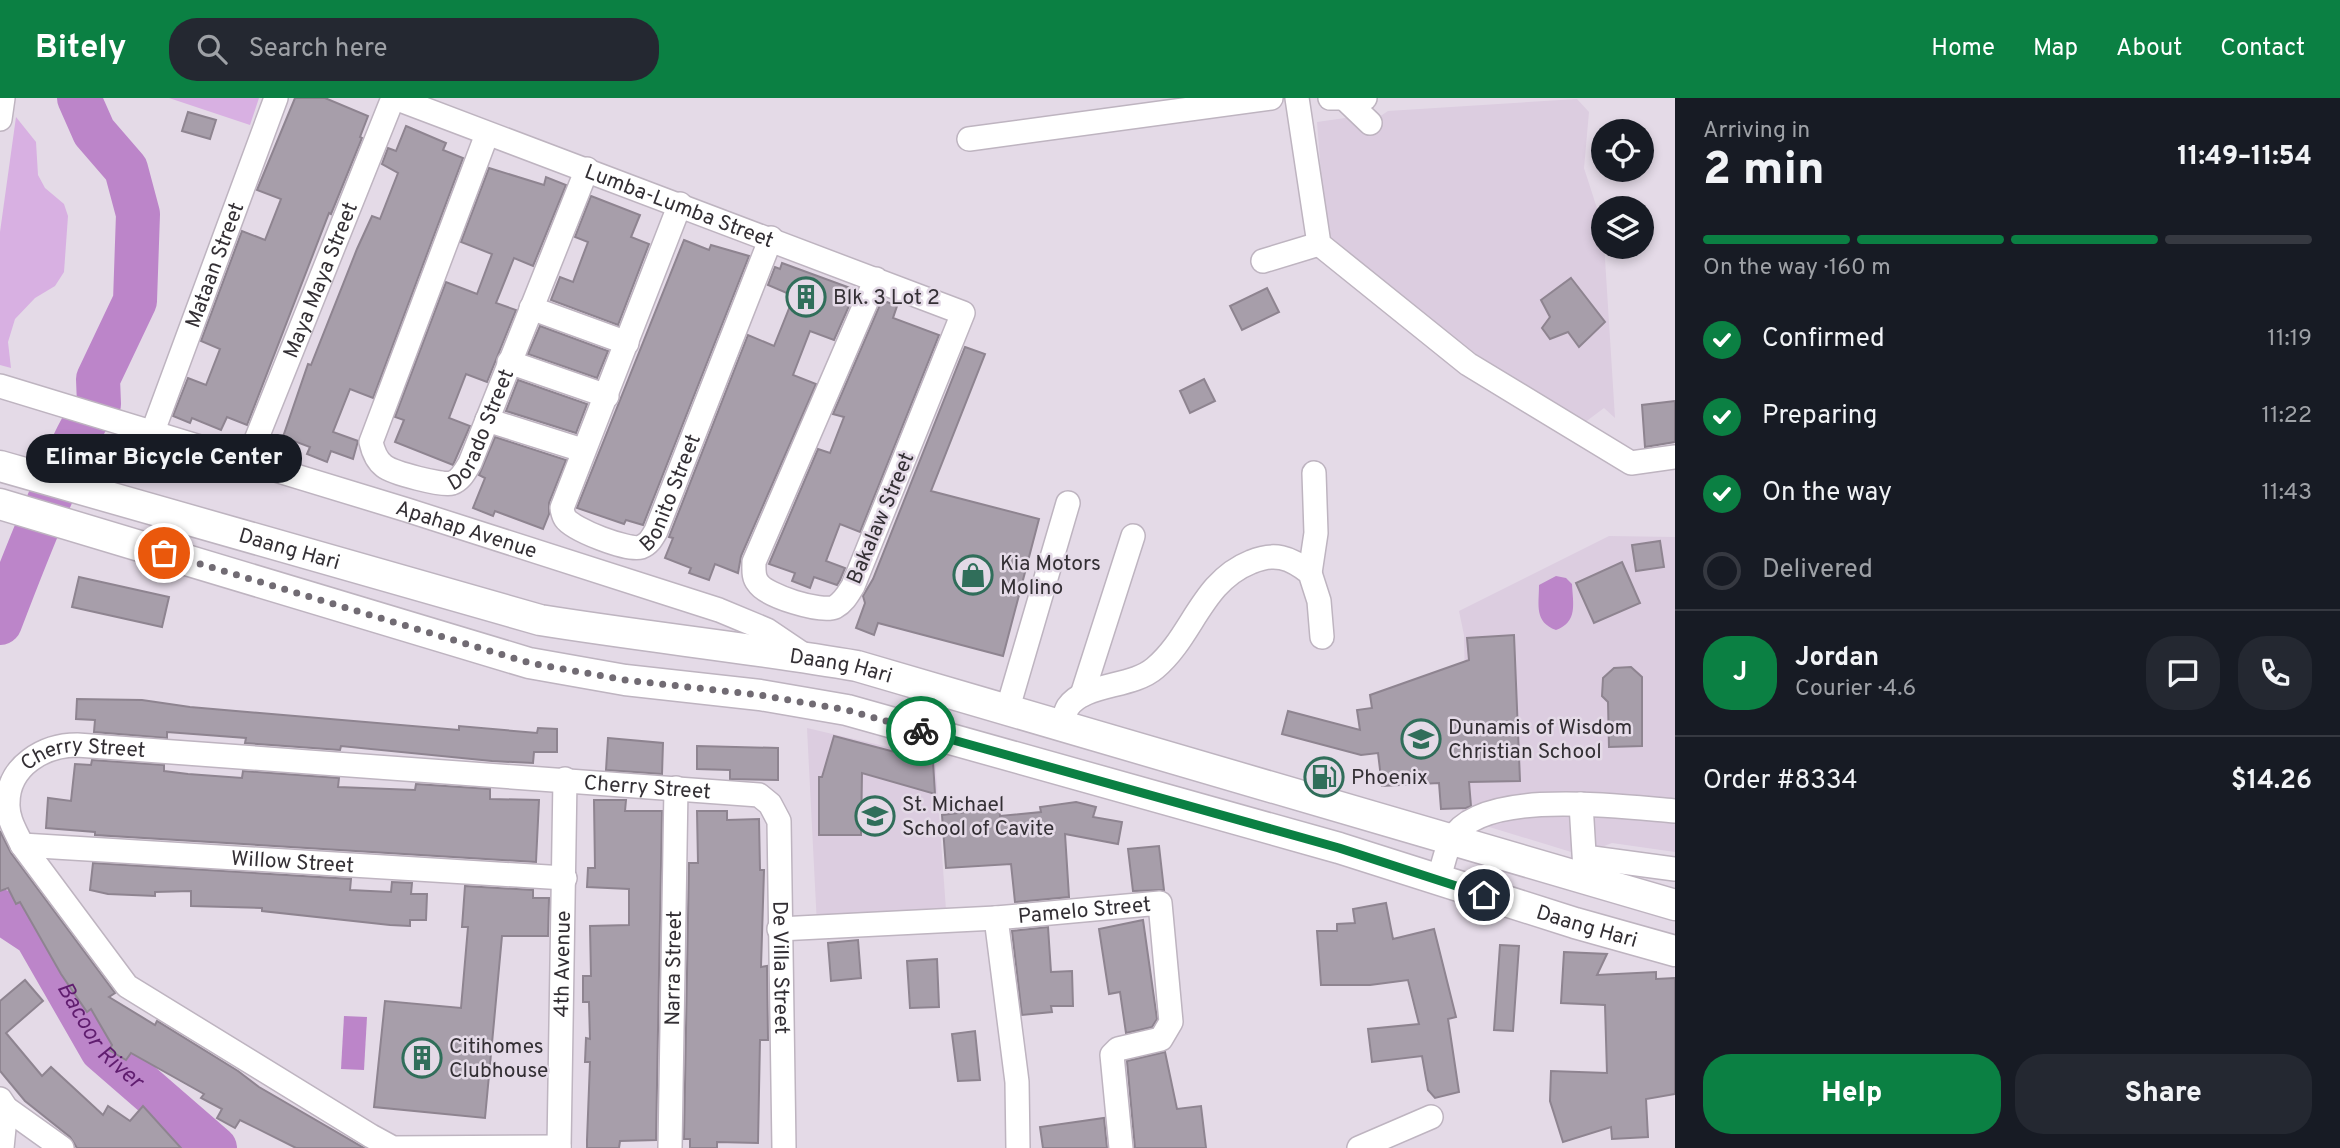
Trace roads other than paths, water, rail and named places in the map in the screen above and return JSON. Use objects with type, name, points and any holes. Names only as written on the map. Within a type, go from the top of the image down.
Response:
[{"type":"main road","name":"Daang Hari","points":[[1,466],[540,620],[857,666],[1351,810],[1452,838],[1585,868],[1617,890],[1675,905]]},
{"type":"main road","name":"Daang Hari","points":[[0,504],[530,663],[625,680],[760,695],[847,710],[1339,848],[1608,933],[1675,951]]},
{"type":"main road","points":[[805,704],[807,657]]},
{"type":"main road","points":[[1129,789],[1143,750]]},
{"type":"main road","points":[[1339,848],[1351,810]]},
{"type":"main road","points":[[1608,933],[1617,890]]},
{"type":"street","points":[[0,119],[3,98]]},
{"type":"street","name":"Mataan Street","points":[[153,431],[276,98]]},
{"type":"street","name":"Lumba-Lumba Street","points":[[394,98],[771,238],[963,313]]},
{"type":"street","name":"Maya Maya Street","points":[[248,460],[394,98]]},
{"type":"street","points":[[969,139],[1272,98]]},
{"type":"street","points":[[1297,98],[1319,244],[1468,363],[1630,463],[1675,457]]},
{"type":"street","points":[[1347,99],[1370,124]]},
{"type":"street","name":"Dorado Street","points":[[487,134],[371,442],[374,454],[384,467],[438,484],[450,484],[460,479],[470,463],[587,169]]},
{"type":"street","name":"Bonito Street","points":[[680,204],[607,396],[582,450],[562,508],[564,518],[575,527],[628,548],[641,547],[650,542],[771,238]]},
{"type":"street","points":[[1263,261],[1319,244]]},
{"type":"street","name":"Bakalaw Street","points":[[876,279],[754,562],[754,575],[758,585],[767,592],[815,608],[832,608],[843,601],[853,586],[963,313]]},
{"type":"street","points":[[531,308],[627,342]]},
{"type":"street","points":[[509,362],[607,396]]},
{"type":"street","name":"Apahap Avenue","points":[[0,386],[248,460],[719,610],[767,630],[807,657]]},
{"type":"street","points":[[487,420],[582,450]]},
{"type":"street","points":[[1314,473],[1316,533],[1310,573],[1319,601],[1322,637]]},
{"type":"street","points":[[1007,711],[1068,503]]},
{"type":"street","points":[[1082,695],[1133,536]]},
{"type":"street","points":[[1061,727],[1068,707],[1082,695],[1145,677],[1164,661],[1217,584],[1238,567],[1263,557],[1280,556],[1310,573]]},
{"type":"street","name":"Cherry Street","points":[[559,1147],[393,1148],[127,986],[22,845],[12,824],[8,804],[11,784],[30,759],[60,744],[759,795]]},
{"type":"street","name":"4th Avenue","points":[[559,1147],[565,779]]},
{"type":"street","name":"Narra Street","points":[[670,1148],[676,788]]},
{"type":"street","name":"De Villa Street","points":[[759,795],[770,804],[779,821],[784,1148]]},
{"type":"street","points":[[1581,804],[1585,868],[1675,869]]},
{"type":"street","points":[[1438,880],[1452,838],[1485,813],[1502,807],[1581,804],[1675,811]]},
{"type":"street","name":"Willow Street","points":[[22,845],[565,878]]},
{"type":"street","name":"Pamelo Street","points":[[1018,1148],[1017,1082],[996,918],[1160,903],[1171,1022],[1161,1039],[1118,1049],[1112,1055],[1121,1148]]},
{"type":"street","points":[[779,929],[996,918]]},
{"type":"street","points":[[2,1148],[3,1104]]},
{"type":"street","points":[[3,1104],[62,1148]]},
{"type":"street","points":[[1359,1148],[1431,1117]]},
{"type":"waterway","name":"Bacoor River","points":[[0,623],[72,447],[99,404],[98,379],[135,301],[138,214],[126,169],[94,132],[79,98]]},
{"type":"waterway","name":"Bacoor River","points":[[0,911],[36,935],[102,1050],[215,1148]]},
{"type":"place","name":"Blk. 3 Lot 2","points":[[806,297]]},
{"type":"place","name":"Elimar Bicycle Center","points":[[164,553]]},
{"type":"place","name":"Kia Motors Molino","points":[[973,575]]},
{"type":"place","name":"Dunamis of Wisdom Christian School","points":[[1421,739]]},
{"type":"place","name":"Phoenix","points":[[1324,777]]},
{"type":"place","name":"St. Michael School of Cavite","points":[[875,816]]},
{"type":"place","name":"Citihomes Clubhouse","points":[[422,1058]]}]
